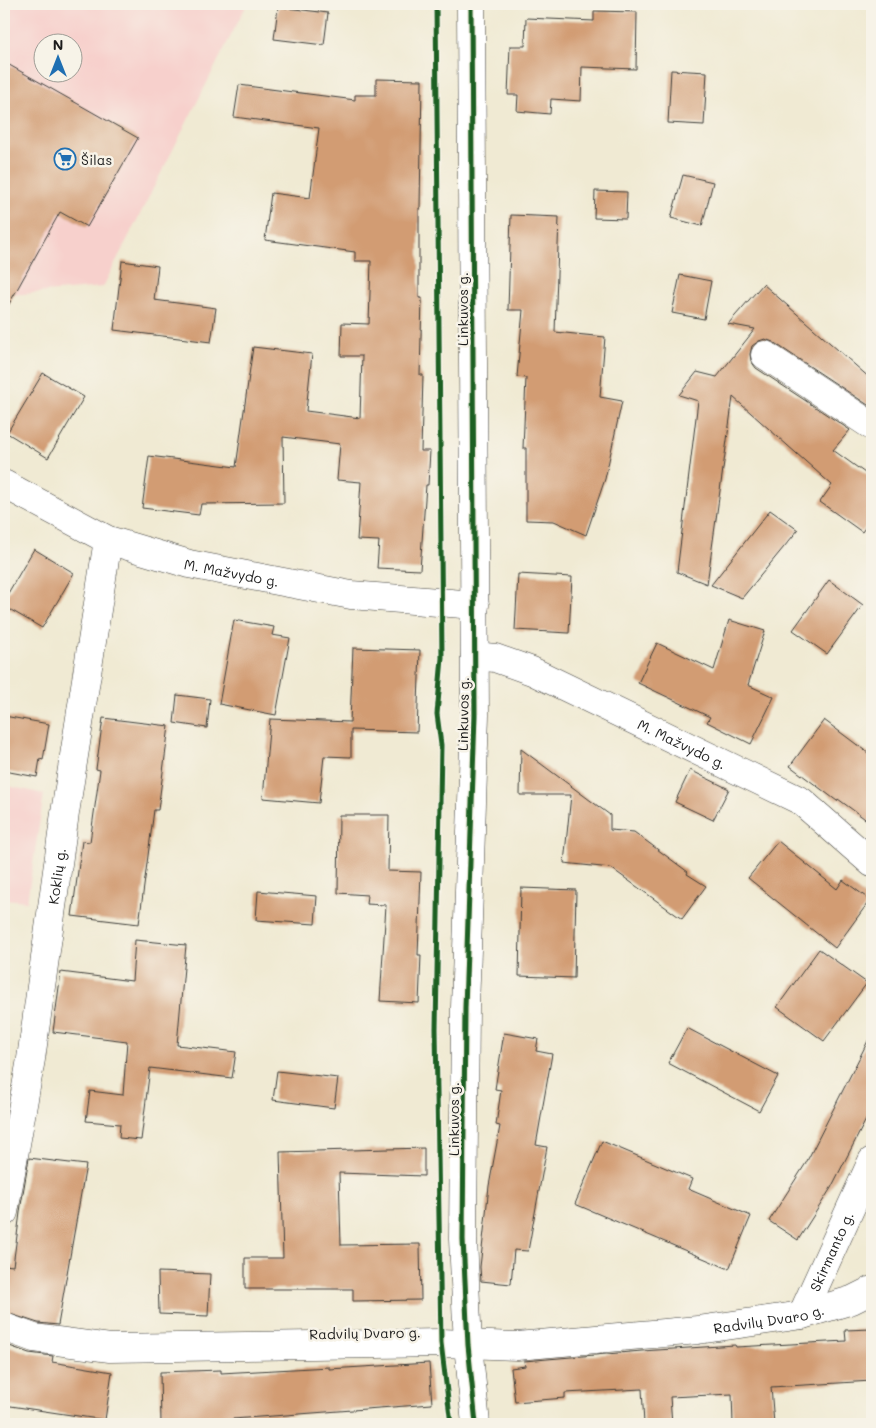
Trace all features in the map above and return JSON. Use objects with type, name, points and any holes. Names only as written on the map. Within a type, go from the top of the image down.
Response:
[{"type":"street","name":"Linkuvos g.","points":[[471,4],[475,725],[465,1008],[464,1239],[468,1345],[476,1424]]},
{"type":"street","points":[[765,355],[872,426]]},
{"type":"street","name":"M. Mažvydo g.","points":[[4,484],[108,540],[189,564],[342,594],[475,605]]},
{"type":"street","name":"Koklių g.","points":[[4,1212],[30,1059],[64,813],[108,540]]},
{"type":"street","name":"M. Mažvydo g.","points":[[475,656],[495,658],[532,671],[801,801],[872,863]]},
{"type":"street","name":"Skirmanto g.","points":[[802,1315],[872,1161]]},
{"type":"street","name":"Radvilų Dvaro g.","points":[[4,1327],[34,1338],[110,1348],[441,1343],[517,1346],[679,1332],[802,1315],[852,1300],[872,1290]]},
{"type":"shaded area","points":[[4,4],[247,4],[103,287],[4,294]]},
{"type":"shaded area","points":[[4,785],[44,794],[27,901],[4,899]]},
{"type":"building","points":[[278,7],[328,13],[324,45],[274,39]]},
{"type":"building","points":[[594,11],[637,12],[636,69],[582,67],[581,101],[551,99],[550,114],[517,111],[518,95],[508,95],[510,46],[525,46],[526,18],[594,21]]},
{"type":"building","name":"Šilas","points":[[4,62],[32,78],[32,82],[39,82],[138,138],[87,227],[60,212],[4,313]]},
{"type":"building","points":[[671,70],[707,72],[704,125],[668,123]]},
{"type":"building","points":[[376,79],[422,80],[419,208],[419,298],[422,298],[420,375],[423,375],[421,451],[430,451],[420,570],[377,568],[379,541],[357,540],[361,482],[337,480],[340,444],[283,437],[284,503],[201,504],[199,515],[142,508],[149,456],[236,467],[253,347],[312,354],[306,411],[360,418],[362,356],[341,356],[342,323],[369,324],[371,261],[355,261],[355,252],[265,240],[271,193],[310,198],[319,128],[234,117],[239,85],[355,100],[355,95],[376,95]]},
{"type":"building","points":[[683,175],[713,182],[702,226],[671,218]]},
{"type":"building","points":[[595,191],[627,192],[626,219],[594,218]]},
{"type":"building","points":[[511,215],[559,217],[555,332],[605,337],[600,397],[622,401],[605,479],[586,535],[554,521],[526,520],[526,448],[523,448],[526,378],[517,377],[523,310],[508,310]]},
{"type":"building","points":[[122,261],[158,266],[154,300],[216,308],[211,342],[114,330]]},
{"type":"building","points":[[680,275],[711,281],[704,319],[672,313]]},
{"type":"building","points":[[763,284],[872,380],[871,407],[773,342],[765,339],[759,341],[752,346],[750,354],[751,361],[756,368],[850,430],[833,450],[872,478],[872,518],[862,532],[820,502],[832,485],[733,397],[707,584],[677,572],[698,401],[679,395],[697,372],[717,377],[755,329],[728,324]]},
{"type":"building","points":[[43,373],[84,397],[48,458],[7,433]]},
{"type":"building","points":[[770,510],[798,530],[742,598],[711,585]]},
{"type":"building","points":[[34,549],[74,573],[42,628],[4,606],[4,600]]},
{"type":"building","points":[[518,574],[572,577],[569,633],[515,630]]},
{"type":"building","points":[[829,580],[863,605],[827,654],[793,630]]},
{"type":"building","points":[[234,620],[274,627],[272,635],[290,638],[276,715],[219,704]]},
{"type":"building","points":[[729,620],[765,631],[748,685],[774,697],[751,744],[707,722],[710,717],[638,683],[657,643],[714,670]]},
{"type":"building","points":[[353,648],[420,650],[417,732],[351,730],[351,757],[324,756],[319,803],[263,798],[270,719],[350,722]]},
{"type":"building","points":[[177,695],[210,699],[207,728],[174,723]]},
{"type":"building","points":[[4,716],[49,724],[43,760],[40,759],[37,777],[4,771]]},
{"type":"building","points":[[103,718],[169,726],[158,810],[154,810],[139,924],[72,916],[82,841],[90,842],[100,770],[96,769]]},
{"type":"building","points":[[824,720],[872,756],[872,824],[790,766]]},
{"type":"building","points":[[521,749],[610,815],[610,830],[634,832],[688,872],[687,874],[706,886],[682,919],[611,868],[564,863],[571,795],[520,795]]},
{"type":"building","points":[[690,770],[729,789],[713,820],[675,802]]},
{"type":"building","points":[[339,815],[389,815],[388,871],[421,872],[418,955],[421,955],[419,1003],[380,1001],[386,905],[366,904],[367,895],[338,893]]},
{"type":"building","points":[[778,841],[837,889],[843,880],[870,900],[835,948],[748,878]]},
{"type":"building","points":[[521,888],[576,890],[574,978],[519,976]]},
{"type":"building","points":[[258,891],[317,896],[315,924],[256,920]]},
{"type":"building","points":[[135,940],[186,945],[177,1045],[236,1052],[232,1078],[150,1068],[141,1140],[119,1138],[120,1124],[86,1121],[90,1091],[123,1095],[127,1041],[53,1032],[61,972],[132,981]]},
{"type":"building","points":[[819,949],[867,983],[824,1041],[777,1007]]},
{"type":"building","points":[[687,1028],[778,1076],[759,1111],[668,1063]]},
{"type":"building","points":[[504,1033],[538,1039],[536,1051],[552,1054],[536,1145],[547,1147],[528,1251],[514,1250],[511,1284],[481,1281],[480,1267],[489,1186],[500,1126],[496,1125],[501,1090],[495,1089]]},
{"type":"building","points":[[872,1033],[872,1108],[831,1188],[798,1240],[769,1221],[806,1163]]},
{"type":"building","points":[[277,1071],[338,1078],[334,1108],[273,1100]]},
{"type":"building","points":[[602,1141],[692,1179],[688,1189],[751,1216],[729,1269],[575,1204]]},
{"type":"building","points":[[424,1148],[424,1176],[339,1173],[341,1245],[420,1244],[421,1300],[353,1301],[353,1289],[245,1289],[245,1258],[283,1258],[280,1152]]},
{"type":"building","points":[[29,1158],[86,1165],[58,1325],[38,1323],[4,1312],[4,1265],[13,1266]]},
{"type":"building","points":[[158,1272],[210,1274],[208,1316],[159,1314]]},
{"type":"building","points":[[872,1329],[872,1381],[771,1387],[774,1424],[733,1424],[732,1394],[670,1397],[672,1424],[644,1424],[642,1389],[565,1393],[565,1398],[515,1402],[511,1368],[525,1366],[524,1361],[735,1345],[736,1347],[846,1341],[845,1330]]},
{"type":"building","points":[[4,1344],[29,1353],[53,1356],[52,1362],[112,1372],[105,1420],[4,1405]]},
{"type":"building","points":[[429,1363],[432,1404],[233,1419],[233,1424],[161,1424],[160,1372],[221,1370],[221,1373]]},
{"type":"cycle path","points":[[436,4],[442,658],[437,714],[441,745],[436,1029],[441,1343],[451,1424]]},
{"type":"cycle path","points":[[471,4],[475,715],[465,1008],[463,1239],[468,1345],[476,1424]]},
{"type":"place","name":"Šilas","points":[[65,159]]}]
